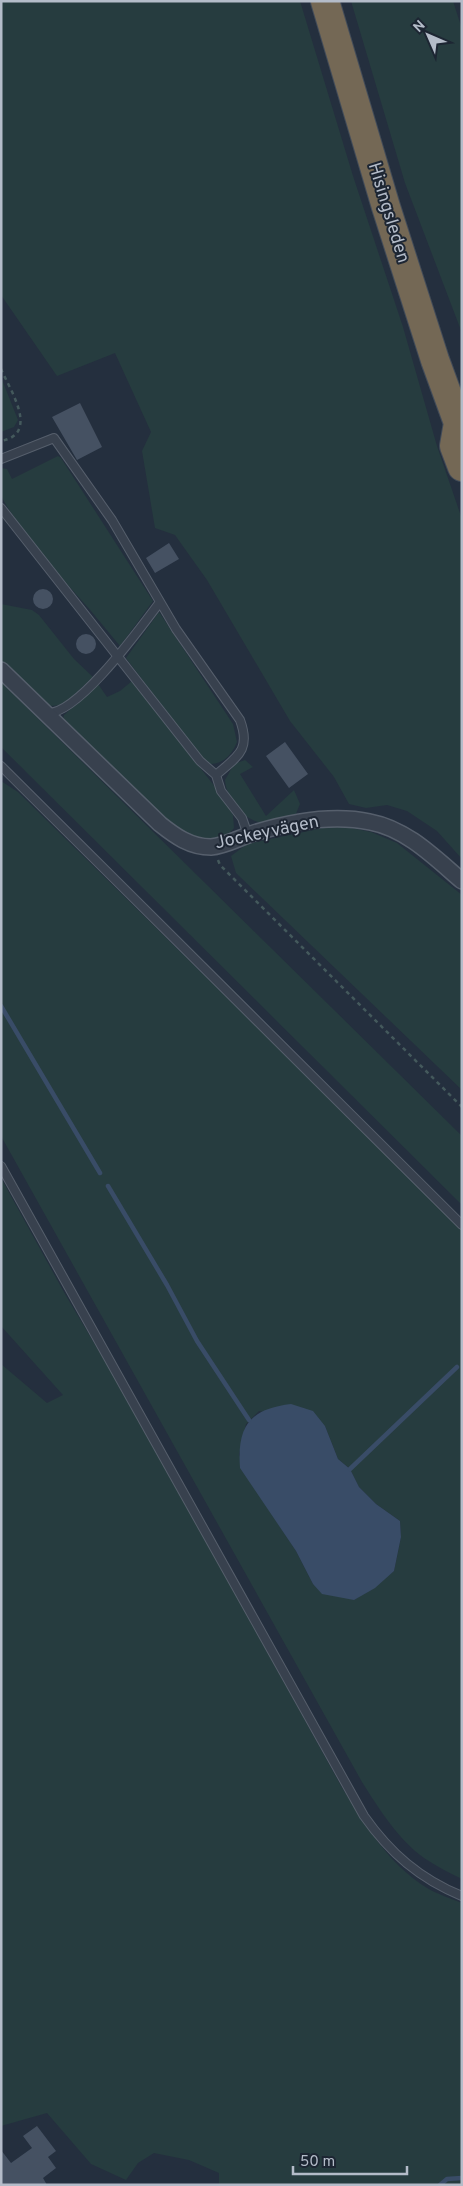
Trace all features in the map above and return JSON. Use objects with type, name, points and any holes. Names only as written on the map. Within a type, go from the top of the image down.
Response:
[{"type":"highway","name":"Hisingsleden","points":[[325,1],[386,207],[460,424],[454,446],[462,467]]},
{"type":"street","name":"Jockeyvägen","points":[[1,670],[160,824],[177,837],[194,845],[212,847],[248,835],[318,820],[354,819],[387,827],[417,843],[462,881]]},
{"type":"lane","points":[[1,459],[54,438],[112,520],[201,667],[240,720],[245,735],[242,750],[216,774]]},
{"type":"lane","points":[[1,508],[200,761],[216,774],[221,791],[242,818],[248,835]]},
{"type":"lane","points":[[47,713],[58,712],[67,707],[118,656],[160,602]]},
{"type":"lane","points":[[1,766],[462,1225]]},
{"type":"lane","points":[[1,775],[14,780]]},
{"type":"lane","points":[[1,1166],[364,1816],[404,1864],[435,1884],[462,1896]]},
{"type":"path","points":[[1,369],[21,415],[22,426],[17,435],[1,441]]},
{"type":"path","points":[[212,847],[220,864],[462,1107]]},
{"type":"green space","points":[[1,1],[300,1],[353,176],[403,327],[437,446],[462,519],[462,859],[437,831],[407,811],[387,805],[366,808],[349,804],[334,777],[290,721],[207,580],[175,535],[155,528],[142,451],[151,432],[115,353],[57,376],[1,295]]},
{"type":"green space","points":[[351,1],[453,1],[462,29],[462,333],[405,183]]},
{"type":"green space","points":[[1,377],[18,420],[14,427],[1,432]]},
{"type":"green space","points":[[58,456],[153,601],[120,646],[35,548],[1,496],[1,468],[7,469],[12,479]]},
{"type":"green space","points":[[1,604],[32,610],[39,615],[74,659],[93,677],[63,705],[50,706],[1,660]]},
{"type":"green space","points":[[159,612],[233,724],[237,742],[230,754],[215,764],[210,764],[199,755],[126,658]]},
{"type":"green space","points":[[132,681],[216,788],[233,815],[234,828],[225,838],[208,841],[181,835],[63,720],[64,715],[98,684],[107,697],[120,691]]},
{"type":"green space","points":[[1,682],[462,1136],[462,1205],[1,747]]},
{"type":"green space","points":[[245,760],[253,767],[240,774],[266,816],[294,790],[300,804],[295,816],[265,823],[250,819],[238,808],[229,794],[225,780],[234,764]]},
{"type":"green space","points":[[1,781],[18,792],[462,1229],[462,1879],[424,1858],[406,1842],[382,1813],[362,1782],[1,1136]],"holes":[[[259,1411],[325,1426],[338,1459],[350,1469],[359,1487],[376,1504],[400,1521],[401,1537],[394,1571],[354,1600],[313,1584],[296,1551],[271,1513],[239,1455],[246,1424]]]},
{"type":"green space","points":[[337,825],[371,832],[397,843],[462,895],[462,1090],[236,873],[231,856],[247,844]]},
{"type":"green space","points":[[1,1178],[65,1294],[138,1417],[341,1786],[378,1842],[400,1867],[431,1890],[462,1903],[462,2185],[219,2185],[219,2173],[189,2160],[154,2153],[138,2163],[126,2180],[91,2164],[47,2113],[1,2126],[1,1364],[47,1403],[63,1395],[1,1326]]},
{"type":"water","points":[[291,1404],[313,1411],[325,1426],[338,1459],[350,1469],[359,1487],[376,1504],[400,1521],[401,1537],[394,1571],[375,1588],[354,1600],[322,1594],[313,1584],[296,1551],[240,1468],[241,1441],[249,1422],[265,1410]]},
{"type":"building","points":[[80,403],[102,447],[77,460],[52,417]]},
{"type":"building","points":[[169,543],[179,559],[155,573],[146,558]]},
{"type":"building","points":[[39,589],[47,589],[53,595],[53,603],[47,609],[39,609],[33,603],[33,595]]},
{"type":"building","points":[[86,634],[93,637],[96,644],[93,651],[86,654],[79,651],[76,644],[79,637]]},
{"type":"building","points":[[285,742],[308,774],[289,788],[266,756]]},
{"type":"building","points":[[37,2126],[56,2151],[48,2157],[56,2168],[43,2178],[47,2185],[1,2185],[1,2150],[11,2163],[32,2148],[23,2136]]},
{"type":"waterway","points":[[1,1006],[100,1173]]},
{"type":"waterway","points":[[108,1186],[167,1285],[197,1341],[249,1420]]},
{"type":"waterway","points":[[350,1469],[457,1367]]},
{"type":"waterway","points":[[440,2185],[447,2179],[462,2178]]}]
